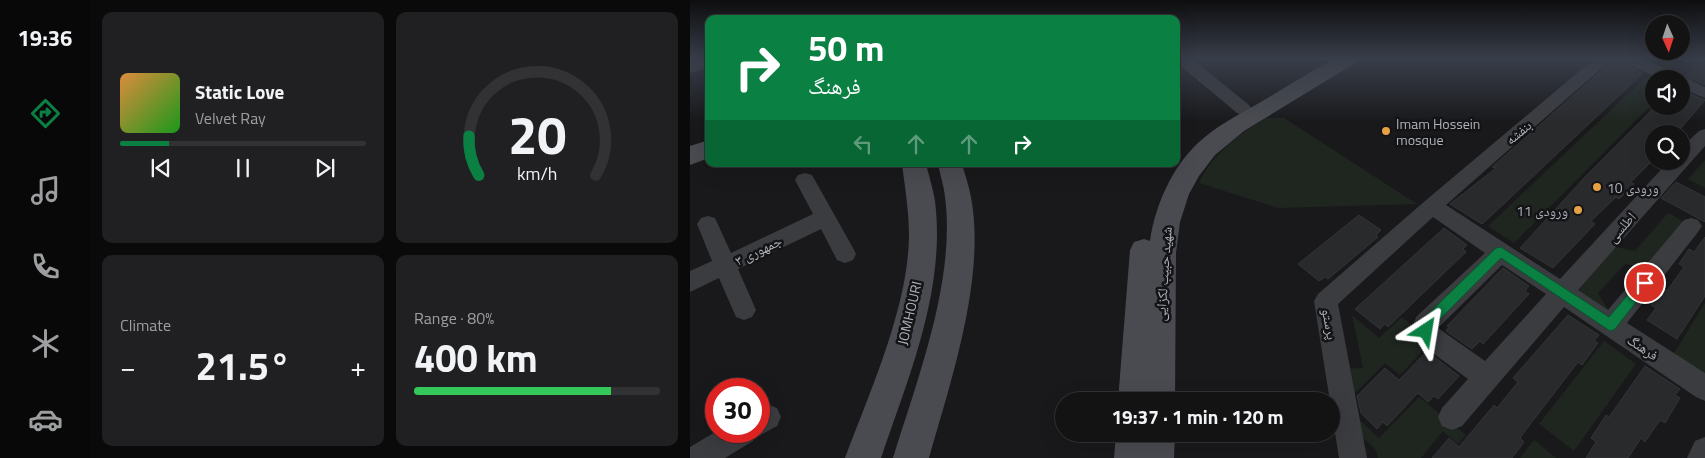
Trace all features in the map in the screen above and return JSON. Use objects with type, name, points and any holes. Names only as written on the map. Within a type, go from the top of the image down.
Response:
[{"type":"street","points":[[1217,79],[1259,104]]},
{"type":"street","name":"شهید حبیب لکزایی","points":[[1180,158],[1193,142],[1297,79]]},
{"type":"street","name":"شهید حبیب لکزایی","points":[[1158,392],[1162,253],[1166,222],[1176,194],[1189,171],[1206,149],[1236,126],[1259,104],[1308,79]]},
{"type":"street","name":"بنفشه","points":[[1432,206],[1580,79]]},
{"type":"street","points":[[1690,86],[1705,93]]},
{"type":"street","name":"اطلسی","points":[[1690,151],[1705,135]]},
{"type":"street","points":[[690,156],[705,150]]},
{"type":"street","name":"JOMHOURI","points":[[863,458],[904,341],[918,281],[924,231],[921,186],[915,167]]},
{"type":"street","points":[[911,458],[946,338],[957,276],[961,224],[955,177],[951,167]]},
{"type":"street","name":"شهید حبیب لکزایی","points":[[1135,392],[1143,252],[1149,220],[1160,191],[1173,167]]},
{"type":"street","name":"اطلسی","points":[[1452,417],[1561,292],[1673,170]]},
{"type":"street","points":[[805,180],[845,254]]},
{"type":"street","name":"فرهنگ","points":[[1432,206],[1705,388]]},
{"type":"street","name":"پرستو","points":[[1353,458],[1326,301],[1432,206]]},
{"type":"street","name":"جمهوری ۳","points":[[690,282],[825,218]]},
{"type":"street","points":[[708,224],[744,310]]},
{"type":"street","points":[[1610,325],[1691,226]]},
{"type":"street","points":[[1487,378],[1431,336],[1426,331],[1425,325],[1501,252]]},
{"type":"street","points":[[1132,458],[1133,442]]},
{"type":"street","points":[[1156,458],[1157,442]]},
{"type":"street","points":[[698,458],[723,443]]},
{"type":"street","points":[[1701,458],[1705,451]]},
{"type":"shaded area","points":[[1645,79],[1645,111],[1514,243],[1488,226]]},
{"type":"shaded area","points":[[1266,118],[1284,118],[1417,204],[1278,208],[1199,183],[1211,163],[1227,146]]},
{"type":"shaded area","points":[[1705,160],[1705,188],[1688,179]]},
{"type":"shaded area","points":[[1668,213],[1691,226],[1655,271],[1625,264],[1598,293],[1614,320],[1561,292],[1606,245],[1635,251]]},
{"type":"shaded area","points":[[1705,303],[1705,389],[1668,363]]},
{"type":"shaded area","points":[[1352,315],[1379,338],[1402,317],[1432,341],[1400,375],[1385,363],[1347,401],[1341,369],[1363,368]]},
{"type":"shaded area","points":[[1604,341],[1636,364],[1574,451],[1539,424]]},
{"type":"shaded area","points":[[1419,397],[1466,435],[1458,444],[1443,431],[1421,458],[1378,458],[1376,450],[1353,428],[1348,409],[1379,438]]},
{"type":"shaded area","points":[[1534,440],[1556,458],[1520,458]]},
{"type":"building","points":[[1592,79],[1636,79],[1482,224],[1450,204],[1496,168],[1492,167]]},
{"type":"building","points":[[1692,79],[1705,79],[1705,85]]},
{"type":"building","points":[[1690,94],[1705,100],[1684,125],[1645,125],[1645,168],[1631,182],[1634,184],[1619,199],[1616,197],[1591,221],[1595,224],[1553,268],[1520,248],[1584,178],[1647,115],[1690,115]]},
{"type":"building","points":[[1676,182],[1705,197],[1705,222],[1661,198]]},
{"type":"building","points":[[1359,215],[1381,230],[1376,235],[1378,237],[1328,279],[1325,277],[1319,281],[1298,264]]},
{"type":"building","points":[[1444,228],[1467,245],[1463,249],[1466,252],[1388,327],[1385,324],[1380,329],[1355,309]]},
{"type":"building","points":[[1705,237],[1705,296],[1677,339],[1647,320],[1656,308],[1651,305],[1663,288],[1667,291],[1684,267],[1679,264],[1689,249],[1694,252]]},
{"type":"building","points":[[1503,268],[1529,286],[1525,291],[1529,294],[1483,344],[1480,341],[1472,349],[1446,331],[1449,327],[1447,326]]},
{"type":"building","points":[[1568,315],[1599,335],[1594,341],[1598,343],[1582,365],[1578,362],[1525,431],[1520,438],[1524,442],[1512,458],[1432,458],[1449,438],[1459,447],[1494,405],[1497,408],[1518,382],[1513,378]]},
{"type":"building","points":[[1427,351],[1459,376],[1438,399],[1434,396],[1428,402],[1418,393],[1387,426],[1383,422],[1377,429],[1361,413],[1357,396],[1385,368],[1399,380]]},
{"type":"building","points":[[1645,366],[1680,389],[1675,395],[1680,398],[1665,423],[1660,420],[1645,442],[1641,438],[1628,458],[1586,458],[1596,442],[1591,438],[1606,415],[1609,417]]},
{"type":"place","name":"Imam Hossein mosque","points":[[1386,131]]},
{"type":"place","name":"ورودی 10","points":[[1597,187]]},
{"type":"place","name":"ورودی 11","points":[[1578,210]]},
{"type":"route","points":[[1426,331],[1425,325],[1501,252],[1610,325],[1645,283]]}]
